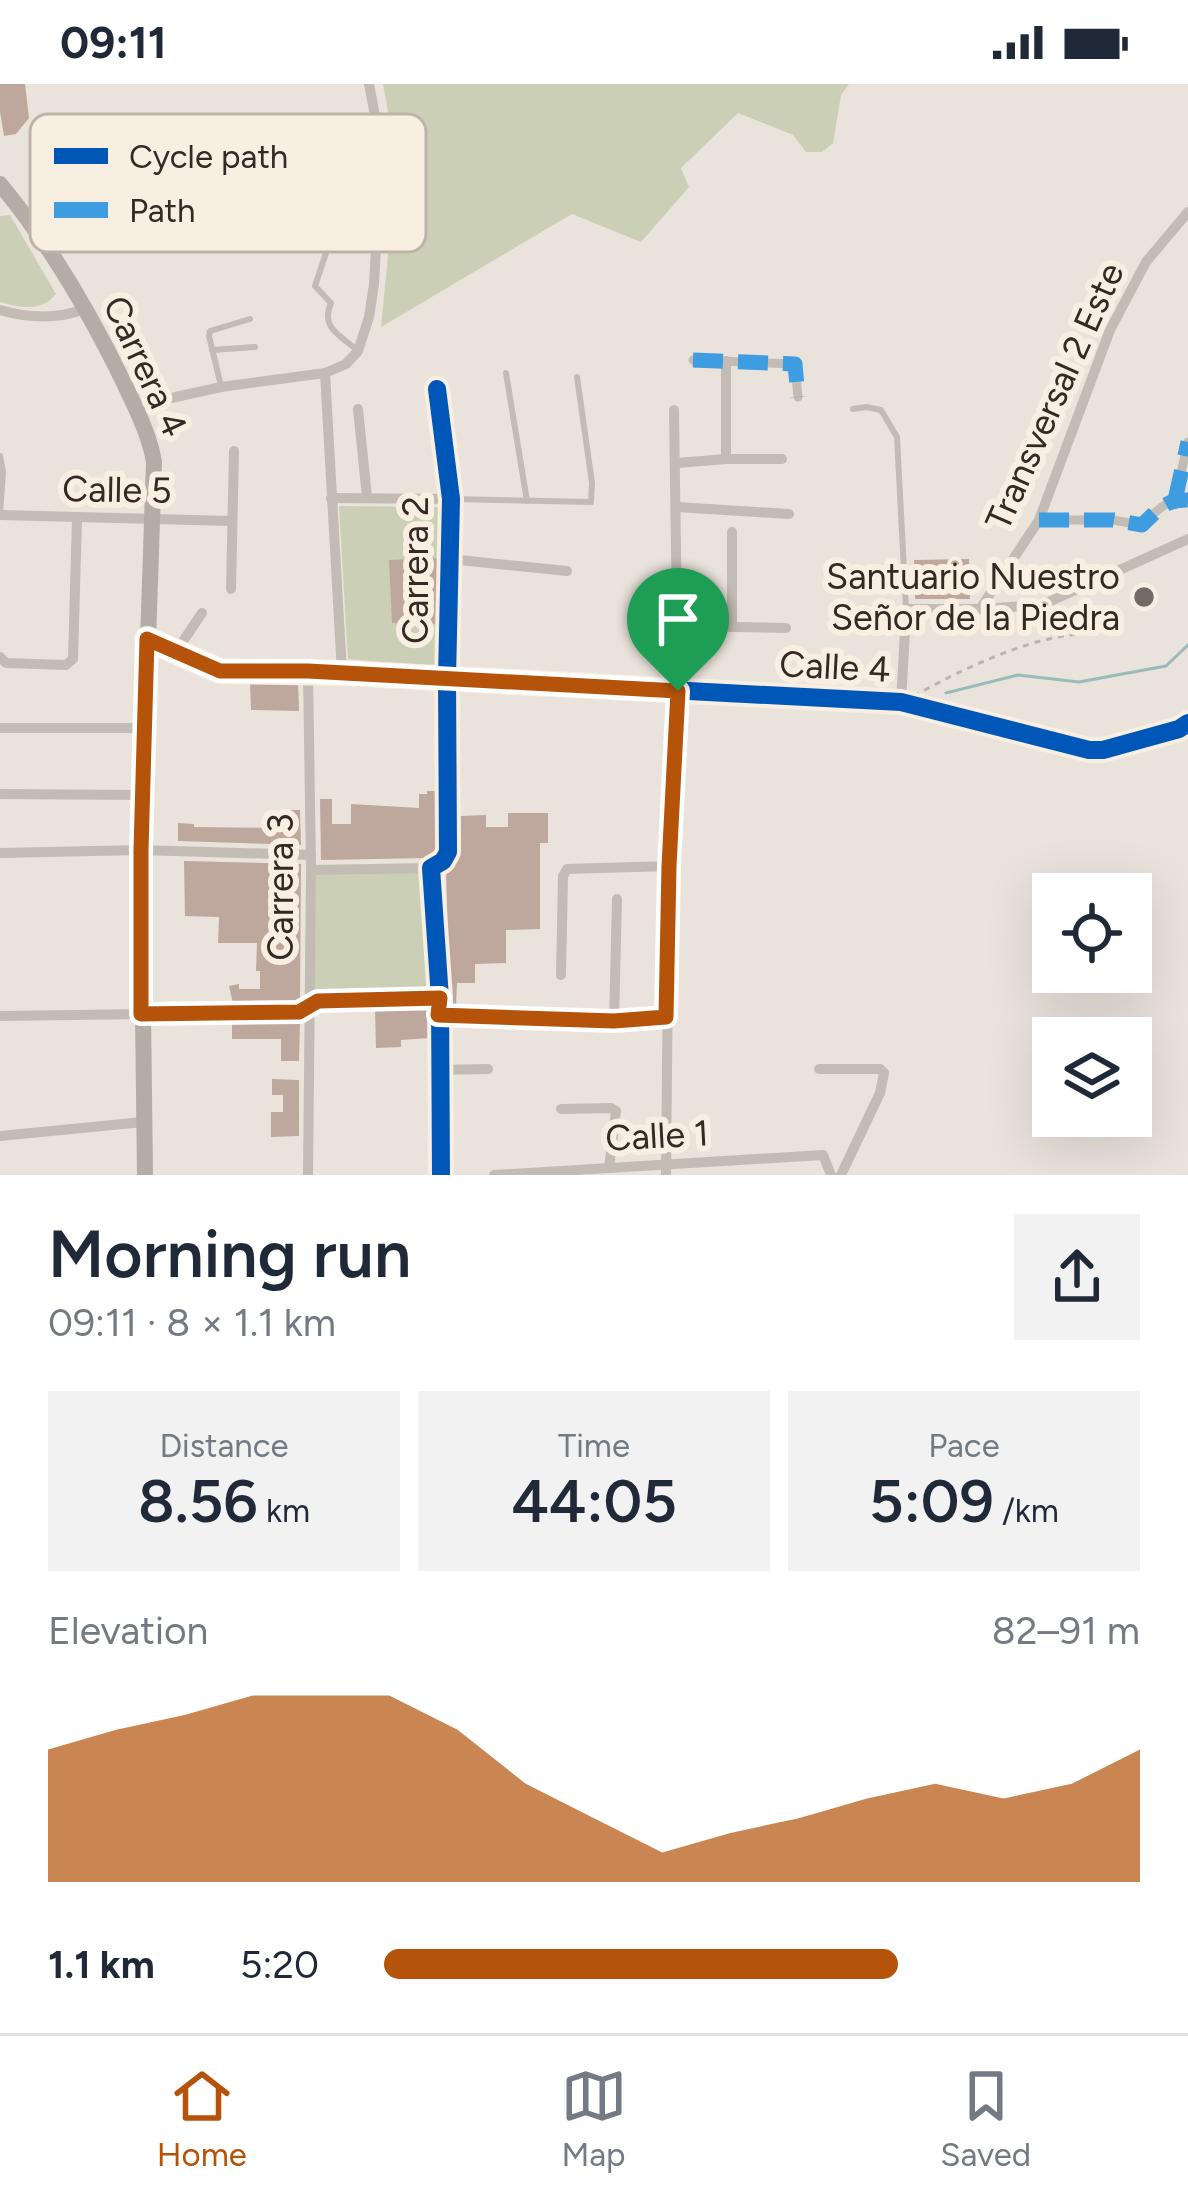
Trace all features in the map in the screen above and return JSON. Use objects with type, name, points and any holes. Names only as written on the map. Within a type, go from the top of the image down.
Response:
[{"type":"main road","name":"Carrera 4","points":[[0,184],[30,224]]},
{"type":"main road","name":"Carrera 4","points":[[48,252],[85,309],[135,406],[149,436],[154,462],[141,850],[145,1175]]},
{"type":"street","points":[[369,84],[375,114]]},
{"type":"street","name":"Transversal 2 Este","points":[[980,609],[1040,520],[1110,330],[1146,262],[1188,212]]},
{"type":"street","points":[[135,406],[221,387],[325,374],[346,364],[358,351],[370,317],[376,252]]},
{"type":"street","points":[[0,310],[61,316],[85,309]]},
{"type":"street","points":[[693,360],[795,364],[798,397]]},
{"type":"street","points":[[725,361],[726,459]]},
{"type":"street","points":[[325,374],[342,673]]},
{"type":"street","name":"Carrera 2","points":[[437,389],[451,500],[448,852],[431,868],[440,998],[441,1175]]},
{"type":"street","points":[[358,409],[367,497]]},
{"type":"street","points":[[666,1170],[669,866],[678,691],[674,410]]},
{"type":"street","points":[[1175,500],[1188,442]]},
{"type":"street","points":[[231,589],[234,452]]},
{"type":"street","points":[[677,463],[782,460]]},
{"type":"street","points":[[331,498],[451,500]]},
{"type":"street","points":[[1040,520],[1142,525],[1152,512],[1175,500],[1188,500]]},
{"type":"street","points":[[676,507],[789,514]]},
{"type":"street","name":"Calle 5","points":[[0,514],[232,521]]},
{"type":"street","points":[[1,659],[46,665],[70,663],[73,658],[76,519]]},
{"type":"street","points":[[732,532],[732,626]]},
{"type":"street","points":[[901,702],[906,613],[914,608],[1042,605],[1188,539]]},
{"type":"street","points":[[450,559],[567,571]]},
{"type":"street","points":[[175,653],[202,613]]},
{"type":"street","points":[[677,626],[786,628]]},
{"type":"street","name":"Calle 4","points":[[147,639],[220,671],[308,671],[901,702],[1089,750],[1179,730],[1188,723]]},
{"type":"street","name":"Carrera 3","points":[[308,671],[308,1175]]},
{"type":"street","points":[[0,728],[146,728]]},
{"type":"street","points":[[0,794],[143,795]]},
{"type":"street","points":[[0,853],[141,850],[311,855]]},
{"type":"street","points":[[560,975],[563,876],[568,869],[669,866]]},
{"type":"street","points":[[311,869],[431,868]]},
{"type":"street","points":[[614,1021],[617,899]]},
{"type":"street","points":[[0,1016],[299,1012],[318,1001],[440,998]]},
{"type":"street","points":[[438,1015],[614,1021],[666,1017]]},
{"type":"street","points":[[439,1070],[488,1069]]},
{"type":"street","points":[[819,1069],[880,1070],[885,1077],[841,1175]]},
{"type":"street","points":[[561,1109],[616,1111],[609,1168]]},
{"type":"street","points":[[0,1136],[143,1122]]},
{"type":"street","name":"Calle 1","points":[[494,1175],[609,1168],[666,1170],[823,1155],[831,1175]]},
{"type":"lane","points":[[0,210],[21,210]]},
{"type":"lane","points":[[325,252],[315,286],[331,303],[326,322],[358,351]]},
{"type":"lane","points":[[221,387],[210,331],[250,319]]},
{"type":"lane","points":[[212,350],[255,347]]},
{"type":"lane","points":[[506,373],[527,501]]},
{"type":"lane","points":[[451,500],[591,502],[577,377]]},
{"type":"lane","points":[[853,410],[881,410],[897,437],[906,613]]},
{"type":"lane","points":[[0,456],[0,514]]},
{"type":"path","points":[[901,702],[985,660],[1042,642],[1092,634]]},
{"type":"green space","points":[[383,84],[849,84],[841,95],[833,143],[822,152],[806,152],[793,135],[738,113],[681,168],[689,187],[641,242],[572,214],[381,327],[388,252],[426,252],[426,114],[388,114]]},
{"type":"green space","points":[[10,215],[56,294],[50,300],[23,307],[0,302],[0,216]]},
{"type":"green space","points":[[339,506],[437,507],[442,513],[442,667],[348,659]]},
{"type":"green space","points":[[431,868],[440,998],[308,1007],[311,870]]},
{"type":"building","points":[[0,84],[25,84],[29,118],[16,134],[4,136]]},
{"type":"building","points":[[440,558],[438,624],[392,623],[389,560]]},
{"type":"building","points":[[969,559],[970,599],[915,599],[914,560]]},
{"type":"building","points":[[250,681],[298,682],[299,711],[251,710]]},
{"type":"building","points":[[438,791],[436,854],[321,860],[320,799],[332,799],[332,824],[351,824],[351,804],[419,808],[419,794]]},
{"type":"building","points":[[284,810],[300,810],[301,845],[178,841],[178,823],[284,828]]},
{"type":"building","points":[[508,813],[548,813],[548,843],[540,843],[540,929],[506,930],[506,963],[475,964],[475,983],[457,983],[456,1006],[450,1006],[446,871],[457,857],[461,816],[486,815],[486,827],[508,827]]},
{"type":"building","points":[[184,861],[301,864],[300,1000],[233,1003],[229,986],[260,989],[257,943],[218,943],[219,917],[185,916]]},
{"type":"building","points":[[430,1008],[430,1038],[376,1048],[375,1009]]},
{"type":"building","points":[[300,1022],[299,1061],[281,1061],[281,1039],[232,1039],[232,1023]]},
{"type":"building","points":[[272,1079],[299,1080],[299,1136],[271,1137],[271,1112],[283,1112],[283,1095],[272,1095]]},
{"type":"waterway","points":[[946,693],[1018,675],[1079,682],[1166,666],[1188,645]]},
{"type":"marked path","points":[[693,360],[795,364],[798,397]]},
{"type":"marked path","points":[[1175,500],[1188,442]]},
{"type":"marked path","points":[[1039,520],[1142,525],[1167,504],[1188,500]]},
{"type":"cycle path","points":[[437,389],[451,499],[448,852],[431,868],[440,998],[441,1175]]},
{"type":"cycle path","points":[[147,639],[220,671],[901,702],[1089,750],[1103,750],[1188,723]]},
{"type":"place","name":"Santuario Nuestro Señor de la Piedra","points":[[1144,597]]},
{"type":"route","points":[[147,639],[220,671],[308,671],[678,691],[666,1017],[614,1021],[438,1015],[440,998],[318,1001],[299,1012],[141,1014],[147,639]]}]
